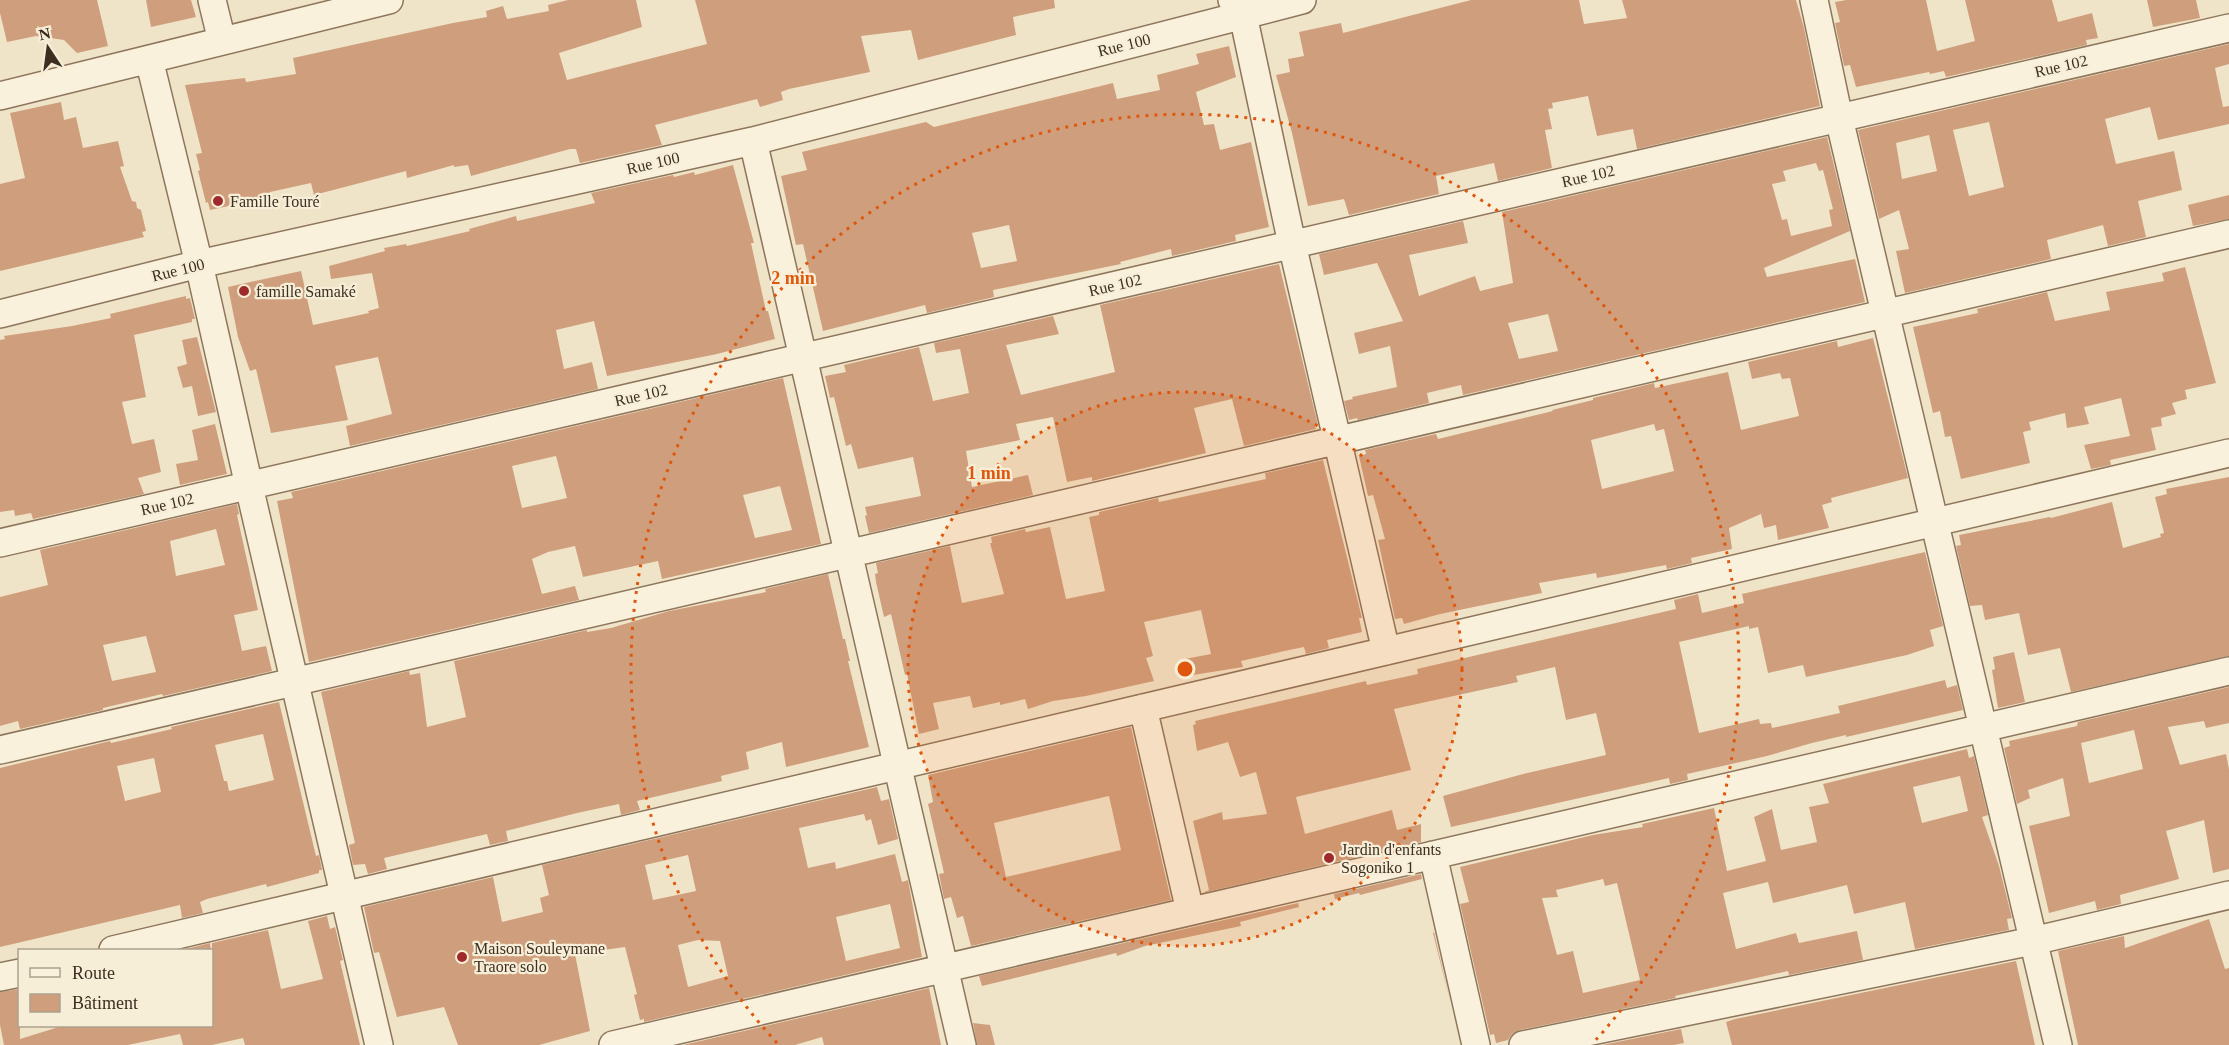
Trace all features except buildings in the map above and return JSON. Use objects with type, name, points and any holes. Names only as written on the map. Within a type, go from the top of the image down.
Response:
[{"type":"street","points":[[212,0],[222,41]]},
{"type":"street","points":[[1,90],[149,59],[389,0]]},
{"type":"street","name":"Rue 100","points":[[0,314],[199,264],[753,141],[1237,7],[1302,0]]},
{"type":"street","points":[[1814,0],[1839,118],[2058,1045]]},
{"type":"street","points":[[1237,7],[1386,651]]},
{"type":"street","name":"Rue 102","points":[[0,543],[2229,28]]},
{"type":"street","points":[[149,59],[199,264],[379,1045]]},
{"type":"street","points":[[753,141],[962,1045]]},
{"type":"street","points":[[0,750],[2229,234]]},
{"type":"street","points":[[122,949],[2229,453]]},
{"type":"street","points":[[613,1045],[2229,671]]},
{"type":"street","points":[[1143,708],[1190,911]]},
{"type":"street","points":[[1433,855],[1476,1045]]},
{"type":"street","points":[[1523,1045],[2033,941],[2229,895]]},
{"type":"street","points":[[0,977],[18,973]]},
{"type":"place","name":"Famille Touré","points":[[218,201]]},
{"type":"place","name":"famille Samaké","points":[[244,291]]},
{"type":"place","name":"Jardin d'enfants Sogoniko 1","points":[[1329,858]]},
{"type":"place","name":"Maison Souleymane Traore solo","points":[[462,957]]}]
